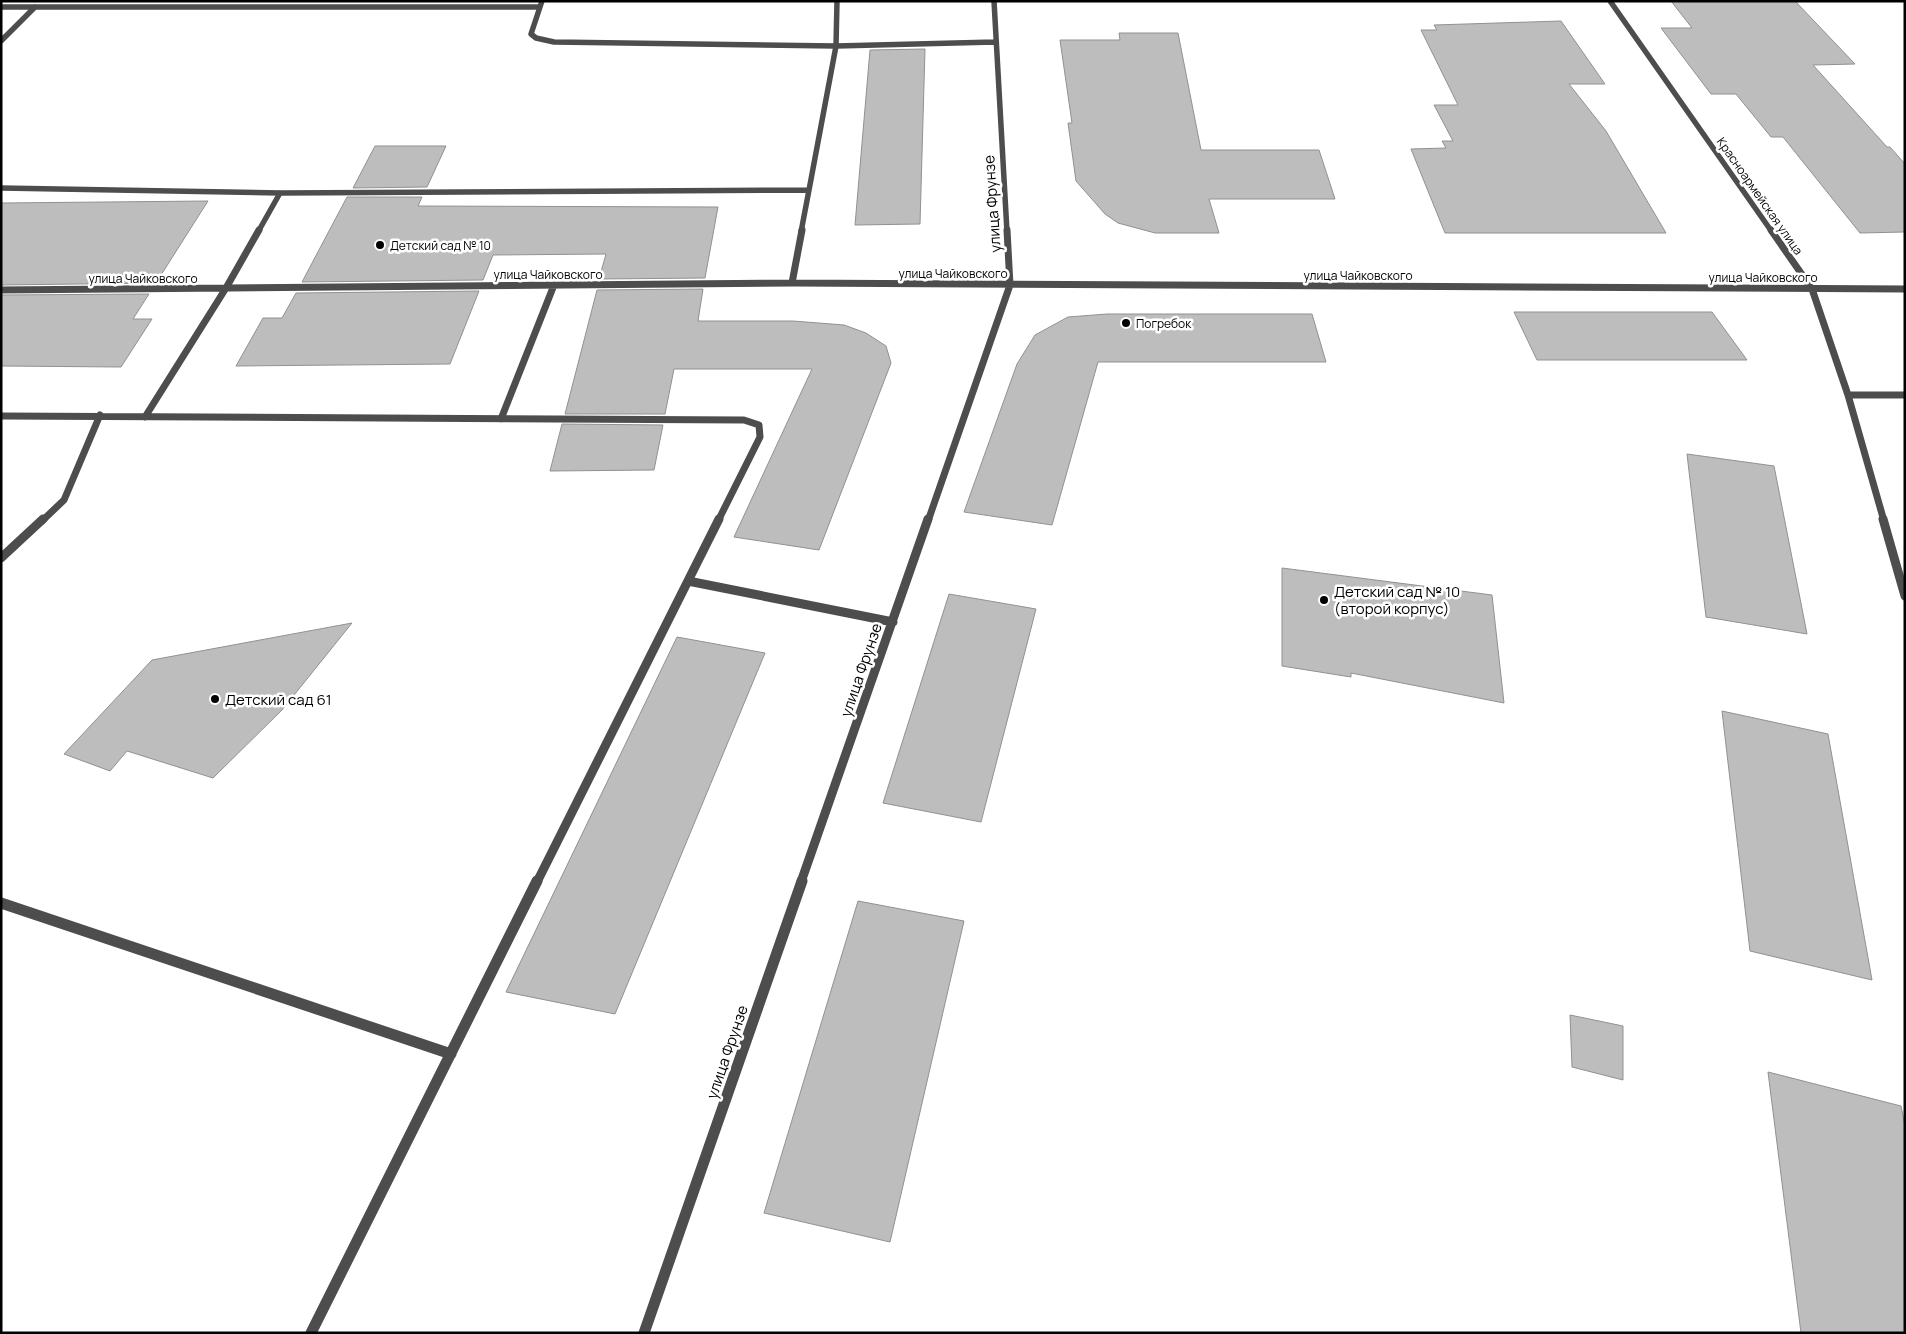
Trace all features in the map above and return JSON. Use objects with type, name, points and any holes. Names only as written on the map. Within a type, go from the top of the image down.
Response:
[{"type":"street","points":[[792,283],[836,46],[837,1]]},
{"type":"street","name":"улица Фрунзе","points":[[644,1333],[1010,285],[994,1]]},
{"type":"street","name":"Красноармейская улица","points":[[1610,1],[1812,289],[1848,395],[1905,596]]},
{"type":"street","points":[[1,8],[540,4],[531,34],[544,41],[836,46],[995,42]]},
{"type":"street","points":[[1,41],[35,7]]},
{"type":"street","points":[[1,188],[280,192],[809,190]]},
{"type":"street","points":[[145,417],[226,288],[280,192]]},
{"type":"street","name":"улица Чайковского","points":[[1,290],[792,283],[1905,288]]},
{"type":"street","points":[[501,419],[554,285]]},
{"type":"street","points":[[1848,395],[1905,395]]},
{"type":"street","points":[[1,558],[64,500],[100,415]]},
{"type":"street","points":[[1,416],[100,415],[145,417],[744,420],[758,425],[761,431],[760,437],[311,1333]]},
{"type":"street","points":[[688,581],[893,622]]},
{"type":"street","points":[[1,903],[451,1054]]},
{"type":"building","points":[[1671,1],[1795,1],[1855,64],[1813,65],[1887,147],[1890,147],[1905,164],[1905,232],[1860,233],[1783,137],[1771,137],[1736,94],[1711,94],[1661,28],[1692,28]]},
{"type":"building","points":[[1561,21],[1605,84],[1569,84],[1606,131],[1666,233],[1445,233],[1411,149],[1446,148],[1442,141],[1453,141],[1434,105],[1458,105],[1421,30],[1437,30],[1434,25]]},
{"type":"building","points":[[1119,33],[1178,33],[1201,150],[1319,150],[1335,199],[1209,199],[1219,233],[1155,233],[1118,223],[1105,214],[1076,181],[1068,123],[1072,123],[1060,40],[1120,40]]},
{"type":"building","points":[[925,49],[920,224],[855,225],[870,50]]},
{"type":"building","points":[[375,146],[446,146],[427,187],[353,188]]},
{"type":"building","points":[[347,197],[422,197],[418,206],[718,207],[705,278],[599,279],[606,254],[493,255],[483,280],[302,282]]},
{"type":"building","points":[[208,201],[156,283],[1,285],[1,203]]},
{"type":"building","points":[[703,289],[698,321],[793,321],[844,325],[866,333],[886,346],[891,363],[819,550],[734,537],[812,369],[674,369],[665,414],[565,414],[597,290]]},
{"type":"building","points":[[479,291],[450,364],[236,366],[263,318],[282,318],[296,293]]},
{"type":"building","points":[[149,294],[133,319],[152,319],[121,367],[1,366],[1,295]]},
{"type":"building","points":[[1514,312],[1712,312],[1747,360],[1537,360]]},
{"type":"building","points":[[1107,314],[1312,314],[1326,362],[1098,362],[1052,525],[964,512],[1017,364],[1035,335],[1068,317]]},
{"type":"building","points":[[562,424],[663,425],[654,470],[550,471]]},
{"type":"building","points":[[1687,454],[1774,466],[1807,634],[1706,617]]},
{"type":"building","points":[[1282,568],[1492,595],[1504,703],[1351,673],[1351,677],[1282,666]]},
{"type":"building","points":[[949,594],[1036,609],[981,822],[883,803]]},
{"type":"building","points":[[352,623],[282,710],[213,778],[127,751],[110,771],[64,754],[152,660]]},
{"type":"building","points":[[677,637],[765,653],[615,1014],[506,992]]},
{"type":"building","points":[[1722,711],[1828,734],[1872,980],[1750,951]]},
{"type":"building","points":[[858,901],[964,921],[890,1242],[764,1213]]},
{"type":"building","points":[[1570,1015],[1623,1026],[1623,1080],[1572,1067]]},
{"type":"building","points":[[1768,1072],[1901,1106],[1905,1126],[1905,1333],[1801,1333]]},
{"type":"place","name":"Детский сад № 10","points":[[380,245]]},
{"type":"place","name":"Погребок","points":[[1126,323]]},
{"type":"place","name":"Детский сад № 10 (второй корпус)","points":[[1324,600]]},
{"type":"place","name":"Детский сад 61","points":[[215,699]]}]
